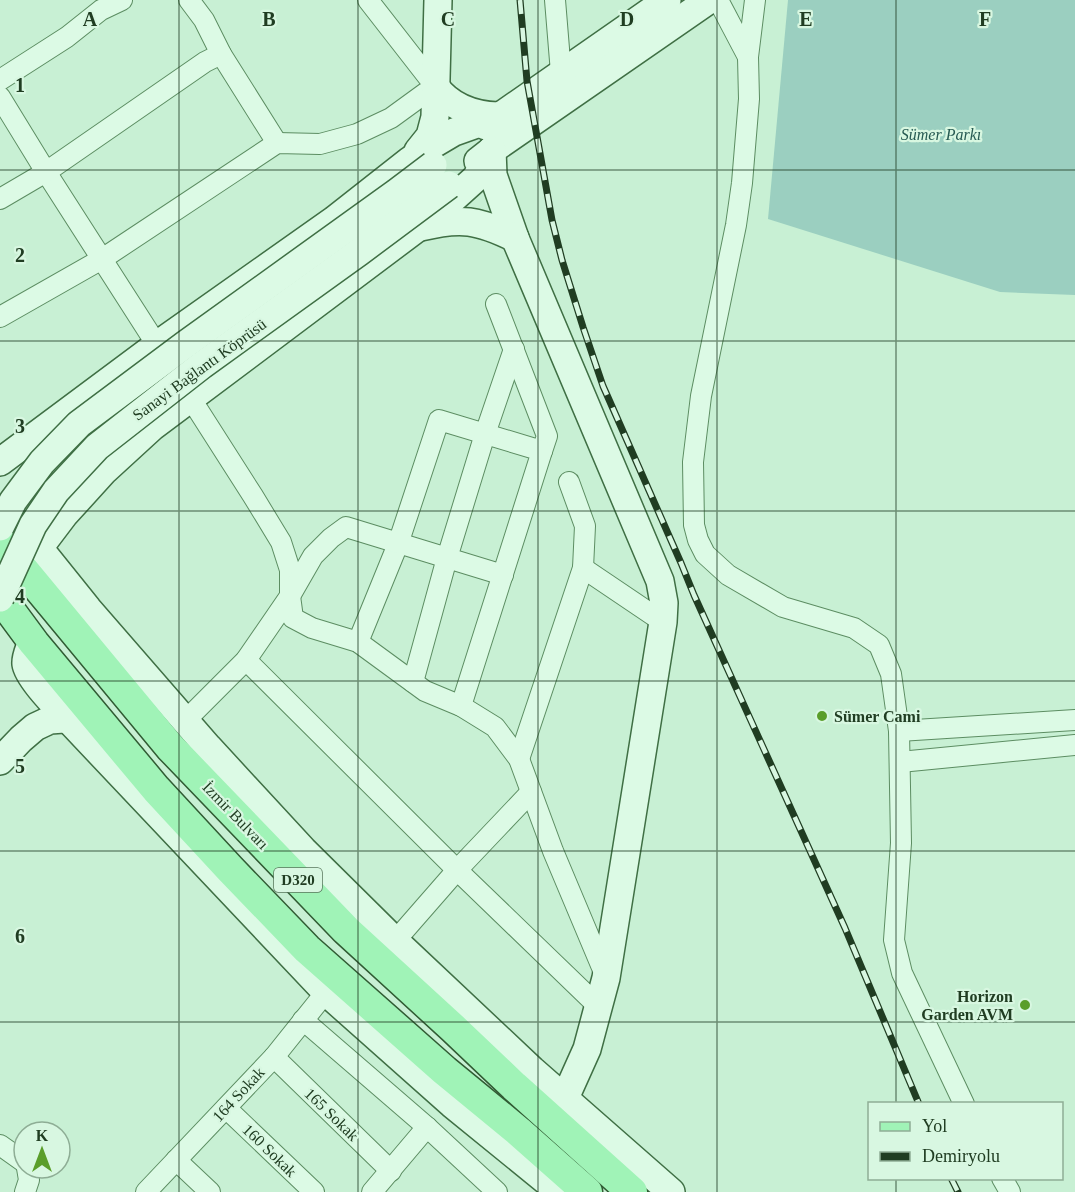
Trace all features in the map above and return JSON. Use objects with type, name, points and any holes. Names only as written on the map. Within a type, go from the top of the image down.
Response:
[{"type":"main road","points":[[430,170],[428,141],[435,117],[438,0]]},
{"type":"main road","points":[[430,170],[499,116],[667,0]]},
{"type":"main road","points":[[3,453],[334,220],[430,170],[492,150],[709,0]]},
{"type":"main road","points":[[435,86],[446,99],[456,105],[482,115],[499,116]]},
{"type":"main road","points":[[31,578],[33,563],[39,548],[64,515],[104,471],[152,427],[416,229],[468,186],[476,178],[492,150]]},
{"type":"main road","points":[[492,150],[494,175],[515,238],[660,581],[664,603],[663,622],[606,978],[587,1049],[561,1095]]},
{"type":"main road","name":"Sanayi Bağlantı Köprüsü","points":[[0,526],[13,501],[42,462],[79,424],[186,344],[430,170]]},
{"type":"main road","name":"Sanayi Bağlantı Köprüsü","points":[[0,598],[33,525],[56,491],[97,447],[202,364],[359,252],[430,170]]},
{"type":"main road","points":[[416,229],[444,222],[468,221],[493,227],[515,238]]},
{"type":"main road","name":"İzmir Bulvarı","points":[[0,535],[21,567],[170,747],[346,930],[632,1192]]},
{"type":"main road","points":[[39,548],[88,609],[185,721],[303,850],[395,941],[524,1062],[671,1192]]},
{"type":"main road","name":"D320","points":[[0,598],[32,641],[79,715],[163,797],[307,949],[587,1192]]},
{"type":"main road","points":[[0,761],[35,728],[50,720],[79,715],[326,992],[452,1104],[560,1192]]},
{"type":"main road","points":[[514,1086],[561,1095]]},
{"type":"main road","points":[[518,1131],[574,1192]]},
{"type":"street","points":[[0,80],[67,37],[101,10],[122,0]]},
{"type":"street","points":[[189,0],[204,20],[221,54],[277,143]]},
{"type":"street","points":[[0,317],[102,259],[277,143],[320,144],[357,134],[391,118],[435,86],[368,0]]},
{"type":"street","points":[[555,0],[561,73]]},
{"type":"street","points":[[718,0],[748,57]]},
{"type":"street","points":[[755,0],[748,57],[749,110],[737,214],[700,396],[693,462],[693,525],[705,554],[728,575],[783,607],[854,628],[879,645],[891,674],[899,731],[901,843],[894,940],[902,973],[963,1102]]},
{"type":"street","points":[[0,199],[46,172],[221,54]]},
{"type":"street","points":[[0,97],[281,542],[290,570],[293,618],[312,628],[358,642],[425,691],[461,706],[495,727],[519,759],[553,851],[606,978]]},
{"type":"street","points":[[461,706],[547,436],[496,304]]},
{"type":"street","points":[[413,682],[447,558],[514,349]]},
{"type":"street","points":[[358,642],[398,544],[439,420],[542,451]]},
{"type":"street","points":[[519,759],[583,568],[585,526],[569,482]]},
{"type":"street","points":[[185,721],[246,660],[290,596],[313,556],[346,527],[503,575]]},
{"type":"street","points":[[583,568],[663,622]]},
{"type":"street","points":[[246,660],[457,870],[599,1007]]},
{"type":"street","points":[[899,731],[1075,720]]},
{"type":"street","points":[[900,762],[1075,745]]},
{"type":"street","points":[[395,941],[457,870],[531,792]]},
{"type":"street","name":"164 Sokak","points":[[146,1192],[274,1057],[326,992]]},
{"type":"street","points":[[303,1020],[427,1127],[497,1192]]},
{"type":"street","name":"165 Sokak","points":[[274,1057],[391,1170]]},
{"type":"street","name":"160 Sokak","points":[[226,1108],[314,1192]]},
{"type":"street","points":[[372,1192],[427,1127]]},
{"type":"street","points":[[176,1160],[210,1192]]},
{"type":"green space","name":"Sümer Parkı","points":[[788,0],[1075,0],[1075,295],[1000,292],[768,219]]},
{"type":"railway","points":[[520,0],[527,81],[552,220],[562,260],[603,386],[694,595],[845,928],[918,1102]]},
{"type":"railway","points":[[952,1180],[958,1192]]},
{"type":"place","name":"Sümer Cami","points":[[822,716]]},
{"type":"place","name":"Horizon Garden AVM","points":[[1025,1005]]}]
